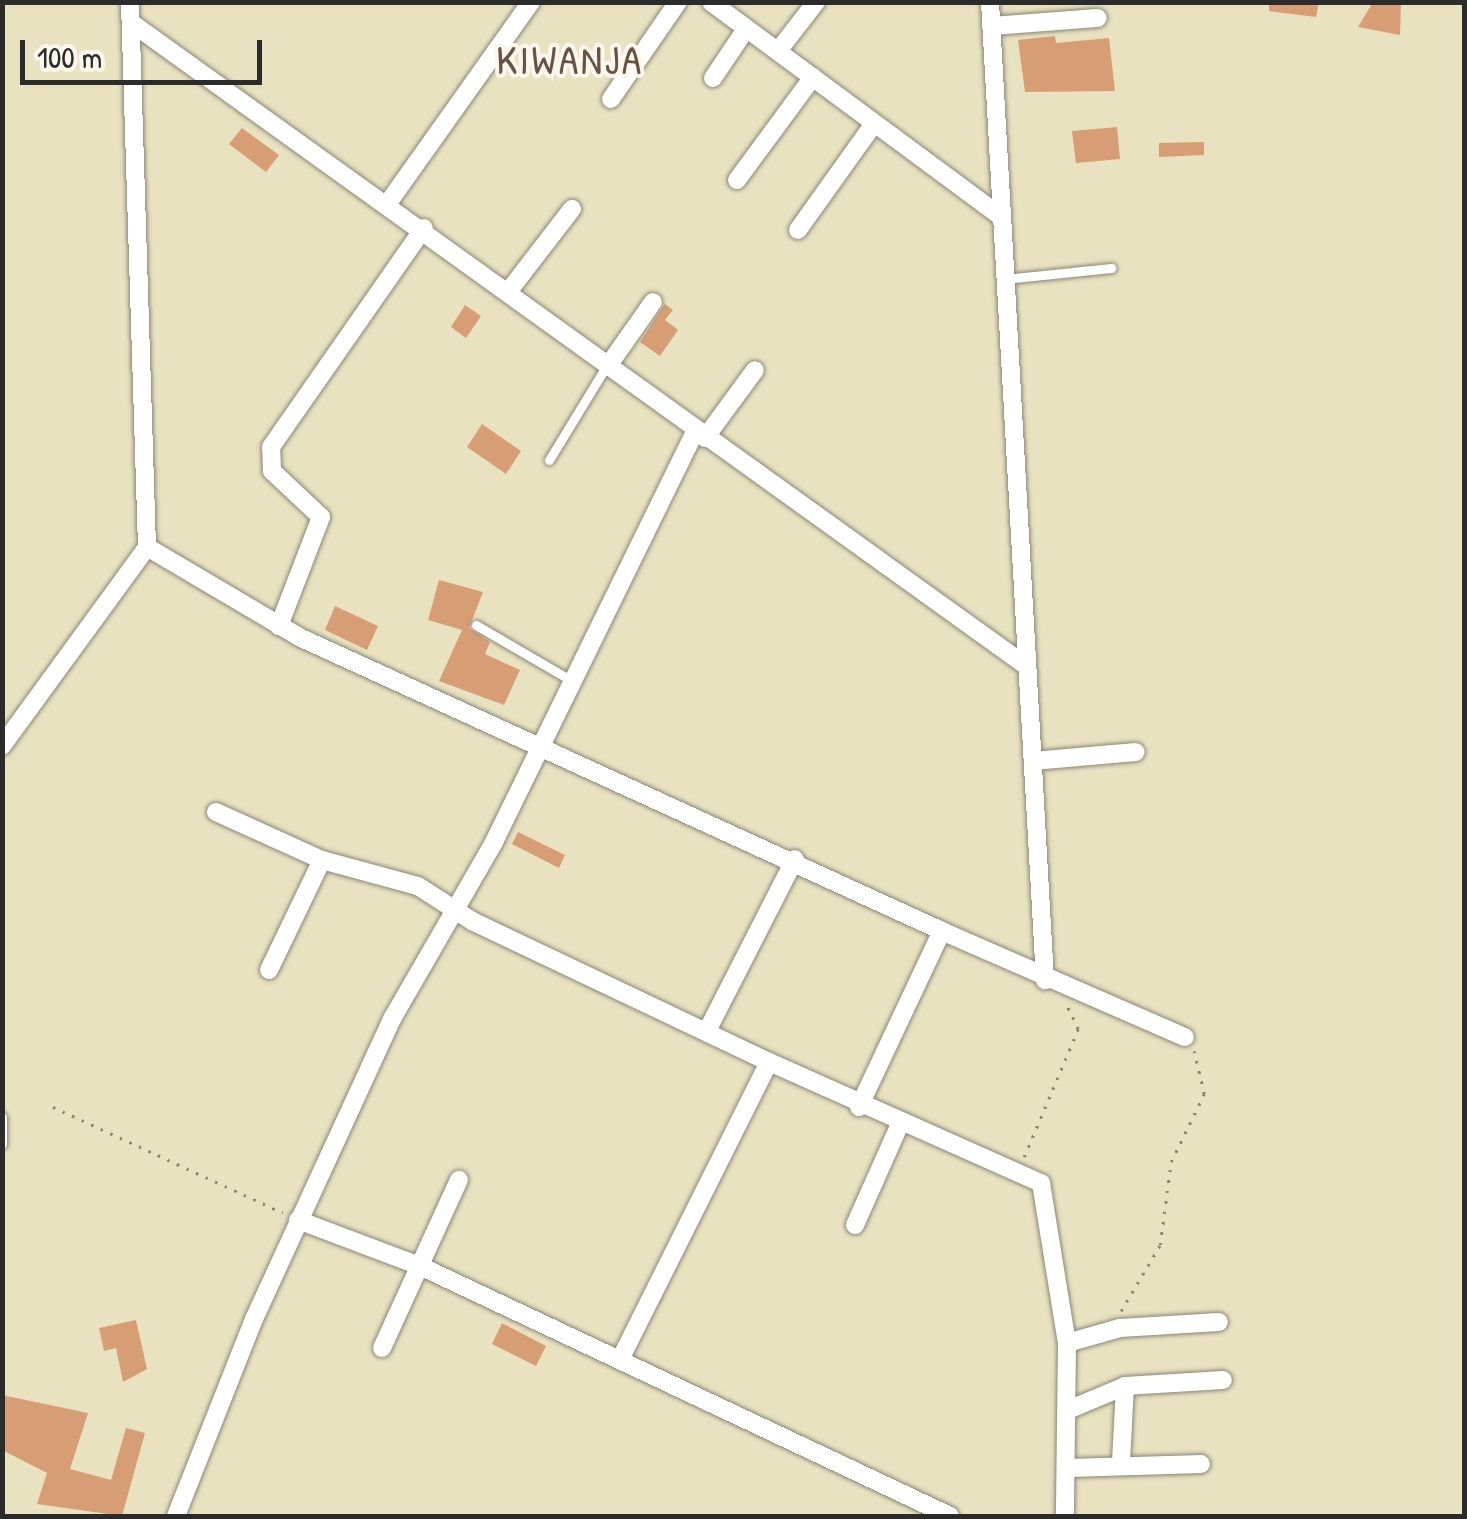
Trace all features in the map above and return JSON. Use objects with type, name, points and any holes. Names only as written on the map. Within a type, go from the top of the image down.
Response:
[{"type":"street","points":[[2,746],[147,546],[130,2]]},
{"type":"street","points":[[388,203],[530,2]]},
{"type":"street","points":[[611,98],[678,2]]},
{"type":"street","points":[[711,2],[998,214]]},
{"type":"street","points":[[778,51],[816,2]]},
{"type":"street","points":[[990,2],[998,214],[1045,980]]},
{"type":"street","points":[[991,26],[1098,18]]},
{"type":"street","points":[[132,24],[424,228],[700,435],[1024,665]]},
{"type":"street","points":[[712,78],[746,29]]},
{"type":"street","points":[[738,180],[814,77]]},
{"type":"street","points":[[798,230],[874,125]]},
{"type":"street","points":[[508,292],[572,209]]},
{"type":"street","points":[[279,626],[321,517],[272,471],[271,446],[424,228]]},
{"type":"street","points":[[608,366],[653,302]]},
{"type":"street","points":[[176,1516],[298,1220],[392,1019],[458,908],[566,678],[700,435],[755,370]]},
{"type":"street","points":[[147,546],[279,626],[534,746],[795,860],[1045,980],[1184,1038]]},
{"type":"street","points":[[1033,761],[1136,752]]},
{"type":"street","points":[[216,812],[322,860],[418,886],[859,1107],[899,1126],[1019,1170],[1040,1183],[1048,1208],[1067,1343],[1065,1516]]},
{"type":"street","points":[[269,970],[322,860]]},
{"type":"street","points":[[706,1031],[795,860]]},
{"type":"street","points":[[859,1107],[942,931]]},
{"type":"street","points":[[620,1359],[770,1062]]},
{"type":"street","points":[[855,1225],[899,1126]]},
{"type":"street","points":[[382,1348],[459,1180]]},
{"type":"street","points":[[298,1220],[420,1266],[950,1516]]},
{"type":"street","points":[[1067,1343],[1120,1328],[1218,1322]]},
{"type":"street","points":[[1068,1410],[1126,1386],[1223,1380]]},
{"type":"street","points":[[1121,1462],[1126,1386]]},
{"type":"street","points":[[1068,1468],[1121,1462],[1201,1464]]},
{"type":"lane","points":[[1002,279],[1111,268]]},
{"type":"lane","points":[[549,460],[608,366]]},
{"type":"lane","points":[[476,624],[566,678]]},
{"type":"lane","points":[[2,1117],[2,1144]]},
{"type":"path","points":[[1019,1170],[1078,1029],[1045,980]]},
{"type":"path","points":[[1120,1328],[1160,1246],[1171,1162],[1204,1094],[1184,1038]]},
{"type":"path","points":[[53,1106],[298,1220]]},
{"type":"building","points":[[1269,2],[1319,2],[1316,17],[1269,11]]},
{"type":"building","points":[[1373,2],[1401,2],[1400,35],[1358,27]]},
{"type":"building","points":[[1055,36],[1056,43],[1109,38],[1115,91],[1025,92],[1018,40]]},
{"type":"building","points":[[1117,127],[1120,159],[1076,163],[1072,131]]},
{"type":"building","points":[[242,128],[279,155],[266,172],[229,144]]},
{"type":"building","points":[[1204,142],[1204,155],[1159,157],[1159,143]]},
{"type":"building","points":[[665,304],[673,310],[665,320],[678,330],[660,356],[640,342]]},
{"type":"building","points":[[465,305],[481,316],[466,338],[451,327]]},
{"type":"building","points":[[482,424],[521,451],[506,474],[467,447]]},
{"type":"building","points":[[439,580],[483,592],[469,628],[490,642],[485,654],[520,670],[504,705],[439,681],[462,630],[428,620]]},
{"type":"building","points":[[335,606],[378,626],[367,650],[325,630]]},
{"type":"building","points":[[518,832],[565,855],[559,868],[512,844]]},
{"type":"building","points":[[136,1320],[147,1369],[123,1382],[116,1348],[104,1351],[99,1328]]},
{"type":"building","points":[[502,1323],[546,1346],[536,1366],[492,1344]]},
{"type":"building","points":[[2,1395],[88,1413],[70,1469],[111,1480],[126,1428],[145,1433],[122,1516],[37,1504],[47,1473],[2,1450]]},
{"type":"district","name":"KIWANJA","points":[[570,59]]}]
